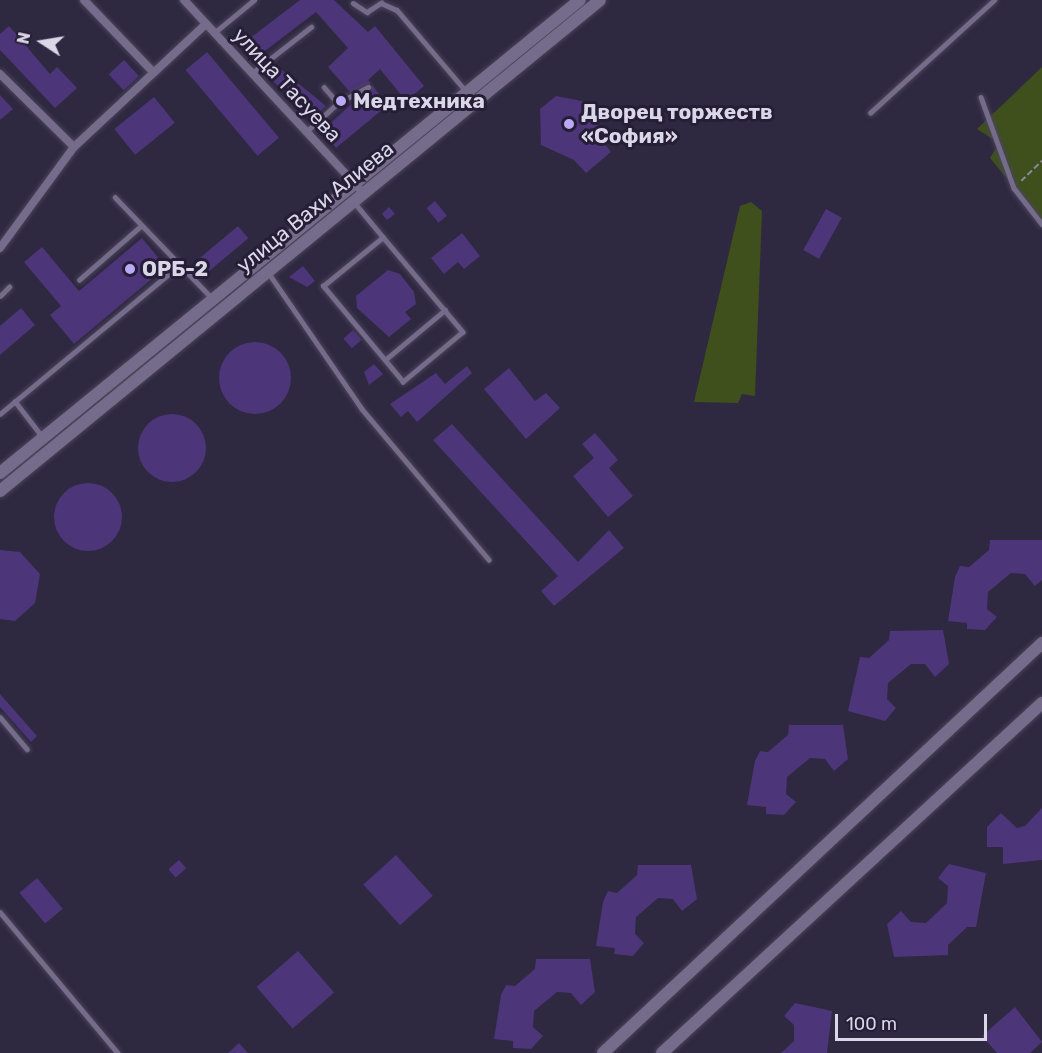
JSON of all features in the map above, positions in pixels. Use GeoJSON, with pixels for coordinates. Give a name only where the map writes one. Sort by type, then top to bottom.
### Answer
{"type":"FeatureCollection","features":[{"type":"Feature","properties":{"kind":"main road","name":"улица Вахи Алиева"},"geometry":{"type":"LineString","coordinates":[[0,491],[354,202],[360,189],[467,93],[580,0]]}},
{"type":"Feature","properties":{"kind":"main road","name":"улица Вахи Алиева"},"geometry":{"type":"LineString","coordinates":[[0,473],[214,300],[360,189],[600,0]]}},
{"type":"Feature","properties":{"kind":"main road"},"geometry":{"type":"LineString","coordinates":[[603,1053],[1042,643]]}},
{"type":"Feature","properties":{"kind":"main road"},"geometry":{"type":"LineString","coordinates":[[662,1053],[1042,703]]}},
{"type":"Feature","properties":{"kind":"street"},"geometry":{"type":"LineString","coordinates":[[84,0],[153,72]]}},
{"type":"Feature","properties":{"kind":"street","name":"улица Тасуева"},"geometry":{"type":"LineString","coordinates":[[183,0],[360,189]]}},
{"type":"Feature","properties":{"kind":"street"},"geometry":{"type":"LineString","coordinates":[[1,242],[74,147],[206,24]]}},
{"type":"Feature","properties":{"kind":"street"},"geometry":{"type":"LineString","coordinates":[[0,74],[74,147]]}},
{"type":"Feature","properties":{"kind":"lane"},"geometry":{"type":"LineString","coordinates":[[214,33],[254,0]]}},
{"type":"Feature","properties":{"kind":"lane"},"geometry":{"type":"LineString","coordinates":[[870,113],[994,0]]}},
{"type":"Feature","properties":{"kind":"lane"},"geometry":{"type":"LineString","coordinates":[[353,3],[367,12],[381,3],[397,10],[467,93]]}},
{"type":"Feature","properties":{"kind":"lane"},"geometry":{"type":"LineString","coordinates":[[252,73],[311,27]]}},
{"type":"Feature","properties":{"kind":"lane"},"geometry":{"type":"LineString","coordinates":[[324,87],[338,103]]}},
{"type":"Feature","properties":{"kind":"lane"},"geometry":{"type":"LineString","coordinates":[[306,132],[338,103],[368,87]]}},
{"type":"Feature","properties":{"kind":"lane"},"geometry":{"type":"LineString","coordinates":[[981,97],[1014,188],[1042,224]]}},
{"type":"Feature","properties":{"kind":"lane"},"geometry":{"type":"LineString","coordinates":[[115,197],[177,267],[214,300]]}},
{"type":"Feature","properties":{"kind":"lane"},"geometry":{"type":"LineString","coordinates":[[354,202],[463,332],[403,382],[323,286],[383,237]]}},
{"type":"Feature","properties":{"kind":"lane"},"geometry":{"type":"LineString","coordinates":[[79,280],[141,226]]}},
{"type":"Feature","properties":{"kind":"lane"},"geometry":{"type":"LineString","coordinates":[[0,414],[177,267]]}},
{"type":"Feature","properties":{"kind":"lane"},"geometry":{"type":"LineString","coordinates":[[268,271],[362,409],[489,560]]}},
{"type":"Feature","properties":{"kind":"lane"},"geometry":{"type":"LineString","coordinates":[[0,296],[9,287]]}},
{"type":"Feature","properties":{"kind":"lane"},"geometry":{"type":"LineString","coordinates":[[384,360],[445,310]]}},
{"type":"Feature","properties":{"kind":"lane"},"geometry":{"type":"LineString","coordinates":[[15,401],[44,438]]}},
{"type":"Feature","properties":{"kind":"lane"},"geometry":{"type":"LineString","coordinates":[[0,717],[27,749]]}},
{"type":"Feature","properties":{"kind":"lane"},"geometry":{"type":"LineString","coordinates":[[0,912],[118,1053]]}},
{"type":"Feature","properties":{"kind":"path"},"geometry":{"type":"LineString","coordinates":[[1014,188],[1042,161]]}},
{"type":"Feature","properties":{"kind":"green space"},"geometry":{"type":"Polygon","coordinates":[[[1042,67],[1042,221],[990,158],[999,143],[977,129],[1042,67]]]}},
{"type":"Feature","properties":{"kind":"green space"},"geometry":{"type":"Polygon","coordinates":[[[751,202],[762,211],[755,396],[742,394],[738,403],[694,402],[740,206],[751,202]]]}},
{"type":"Feature","properties":{"kind":"building"},"geometry":{"type":"Polygon","coordinates":[[[300,0],[334,0],[368,32],[375,26],[424,86],[406,101],[380,69],[368,80],[371,83],[350,92],[328,67],[348,48],[316,12],[257,57],[246,41],[300,0]]]}},
{"type":"Feature","properties":{"kind":"building"},"geometry":{"type":"Polygon","coordinates":[[[9,26],[50,74],[57,67],[77,88],[55,108],[0,50],[0,34],[9,26]]]}},
{"type":"Feature","properties":{"kind":"building"},"geometry":{"type":"Polygon","coordinates":[[[207,52],[279,138],[258,156],[186,70],[207,52]]]}},
{"type":"Feature","properties":{"kind":"building"},"geometry":{"type":"Polygon","coordinates":[[[124,60],[139,76],[124,90],[109,74],[124,60]]]}},
{"type":"Feature","properties":{"kind":"building"},"geometry":{"type":"Polygon","coordinates":[[[277,66],[326,106],[311,120],[267,75],[277,66]]]}},
{"type":"Feature","properties":{"kind":"building"},"geometry":{"type":"Polygon","coordinates":[[[372,85],[388,105],[336,148],[322,131],[372,85]]]}},
{"type":"Feature","properties":{"kind":"building"},"geometry":{"type":"Polygon","coordinates":[[[0,95],[13,109],[0,120],[0,95]]]}},
{"type":"Feature","properties":{"kind":"building","name":"Дворец торжеств «София»"},"geometry":{"type":"Polygon","coordinates":[[[556,96],[592,103],[601,139],[611,152],[586,173],[574,160],[541,145],[540,109],[556,96]]]}},
{"type":"Feature","properties":{"kind":"building"},"geometry":{"type":"Polygon","coordinates":[[[154,97],[175,123],[135,155],[114,129],[154,97]]]}},
{"type":"Feature","properties":{"kind":"building"},"geometry":{"type":"Polygon","coordinates":[[[435,201],[447,216],[438,223],[426,208],[435,201]]]}},
{"type":"Feature","properties":{"kind":"building"},"geometry":{"type":"Polygon","coordinates":[[[389,207],[395,214],[387,220],[382,214],[389,207]]]}},
{"type":"Feature","properties":{"kind":"building"},"geometry":{"type":"Polygon","coordinates":[[[826,209],[842,218],[819,259],[803,250],[826,209]]]}},
{"type":"Feature","properties":{"kind":"building"},"geometry":{"type":"Polygon","coordinates":[[[238,226],[248,238],[209,271],[199,259],[238,226]]]}},
{"type":"Feature","properties":{"kind":"building"},"geometry":{"type":"Polygon","coordinates":[[[462,233],[480,256],[464,269],[458,262],[444,274],[431,258],[462,233]]]}},
{"type":"Feature","properties":{"kind":"building"},"geometry":{"type":"Polygon","coordinates":[[[142,238],[166,267],[74,344],[50,315],[61,306],[24,262],[42,247],[79,291],[142,238]]]}},
{"type":"Feature","properties":{"kind":"building"},"geometry":{"type":"Polygon","coordinates":[[[303,266],[315,281],[307,287],[289,277],[303,266]]]}},
{"type":"Feature","properties":{"kind":"building"},"geometry":{"type":"Polygon","coordinates":[[[388,270],[400,274],[414,292],[416,304],[405,312],[411,319],[389,337],[357,308],[356,296],[388,270]]]}},
{"type":"Feature","properties":{"kind":"building"},"geometry":{"type":"Polygon","coordinates":[[[21,308],[35,325],[0,355],[0,326],[21,308]]]}},
{"type":"Feature","properties":{"kind":"building"},"geometry":{"type":"Polygon","coordinates":[[[353,330],[362,340],[352,348],[343,339],[353,330]]]}},
{"type":"Feature","properties":{"kind":"building"},"geometry":{"type":"Polygon","coordinates":[[[255,342],[275,348],[285,358],[291,378],[285,398],[275,408],[255,414],[235,408],[225,398],[219,378],[225,358],[235,348],[255,342]]]}},
{"type":"Feature","properties":{"kind":"building"},"geometry":{"type":"Polygon","coordinates":[[[374,364],[383,374],[369,385],[364,372],[374,364]]]}},
{"type":"Feature","properties":{"kind":"building"},"geometry":{"type":"Polygon","coordinates":[[[467,366],[472,373],[417,422],[408,411],[401,417],[390,404],[436,373],[445,384],[467,366]]]}},
{"type":"Feature","properties":{"kind":"building"},"geometry":{"type":"Polygon","coordinates":[[[509,368],[535,401],[546,393],[560,408],[526,439],[484,389],[509,368]]]}},
{"type":"Feature","properties":{"kind":"building"},"geometry":{"type":"Polygon","coordinates":[[[172,414],[185,416],[196,424],[204,435],[206,448],[204,461],[196,472],[185,480],[172,482],[159,480],[148,472],[140,461],[138,448],[140,435],[148,424],[159,416],[172,414]]]}},
{"type":"Feature","properties":{"kind":"building"},"geometry":{"type":"Polygon","coordinates":[[[452,424],[578,562],[609,530],[624,548],[554,606],[541,591],[558,576],[433,440],[452,424]]]}},
{"type":"Feature","properties":{"kind":"building"},"geometry":{"type":"Polygon","coordinates":[[[595,433],[618,460],[609,468],[633,496],[608,517],[573,476],[594,458],[582,444],[595,433]]]}},
{"type":"Feature","properties":{"kind":"building"},"geometry":{"type":"Polygon","coordinates":[[[88,483],[101,486],[112,493],[119,504],[122,517],[119,530],[112,541],[101,548],[88,551],[75,548],[64,541],[57,530],[54,517],[57,504],[64,493],[75,486],[88,483]]]}},
{"type":"Feature","properties":{"kind":"building"},"geometry":{"type":"Polygon","coordinates":[[[990,540],[1042,540],[1042,580],[1035,586],[1025,574],[1011,573],[988,592],[987,609],[997,617],[985,630],[967,629],[967,623],[948,621],[955,577],[960,566],[969,567],[989,550],[990,540]]]}},
{"type":"Feature","properties":{"kind":"building"},"geometry":{"type":"Polygon","coordinates":[[[0,550],[20,552],[40,574],[35,603],[15,621],[0,619],[0,550]]]}},
{"type":"Feature","properties":{"kind":"building"},"geometry":{"type":"Polygon","coordinates":[[[943,630],[949,664],[935,677],[925,664],[911,664],[888,683],[887,699],[896,708],[885,721],[848,711],[860,657],[869,658],[889,640],[890,631],[943,630]]]}},
{"type":"Feature","properties":{"kind":"building"},"geometry":{"type":"Polygon","coordinates":[[[0,694],[37,736],[31,742],[0,707],[0,694]]]}},
{"type":"Feature","properties":{"kind":"building"},"geometry":{"type":"Polygon","coordinates":[[[789,725],[843,725],[848,759],[834,771],[825,759],[810,758],[787,777],[786,794],[796,802],[784,815],[766,814],[766,807],[747,805],[755,761],[760,751],[768,752],[788,735],[789,725]]]}},
{"type":"Feature","properties":{"kind":"building"},"geometry":{"type":"Polygon","coordinates":[[[1042,808],[1042,860],[1003,864],[1003,847],[987,847],[987,827],[1001,813],[1017,828],[1025,826],[1042,808]]]}},
{"type":"Feature","properties":{"kind":"building"},"geometry":{"type":"Polygon","coordinates":[[[396,855],[433,896],[400,925],[363,884],[396,855]]]}},
{"type":"Feature","properties":{"kind":"building"},"geometry":{"type":"Polygon","coordinates":[[[179,860],[186,868],[176,877],[168,869],[179,860]]]}},
{"type":"Feature","properties":{"kind":"building"},"geometry":{"type":"Polygon","coordinates":[[[949,864],[986,873],[976,927],[967,927],[948,945],[948,955],[894,957],[887,924],[901,911],[911,922],[926,923],[947,903],[948,886],[938,878],[949,864]]]}},
{"type":"Feature","properties":{"kind":"building"},"geometry":{"type":"Polygon","coordinates":[[[638,865],[691,865],[697,899],[682,911],[673,899],[658,898],[636,917],[635,934],[644,943],[633,956],[614,954],[615,948],[596,946],[603,902],[608,891],[617,893],[637,875],[638,865]]]}},
{"type":"Feature","properties":{"kind":"building"},"geometry":{"type":"Polygon","coordinates":[[[37,878],[63,909],[45,923],[19,893],[37,878]]]}},
{"type":"Feature","properties":{"kind":"building"},"geometry":{"type":"Polygon","coordinates":[[[298,951],[334,993],[293,1029],[256,987],[298,951]]]}},
{"type":"Feature","properties":{"kind":"building"},"geometry":{"type":"Polygon","coordinates":[[[536,959],[590,959],[595,992],[581,1005],[571,993],[557,992],[534,1011],[533,1027],[543,1036],[531,1049],[513,1048],[513,1041],[494,1039],[501,995],[506,985],[515,986],[535,969],[536,959]]]}},
{"type":"Feature","properties":{"kind":"building"},"geometry":{"type":"Polygon","coordinates":[[[795,1003],[832,1011],[827,1053],[781,1053],[794,1041],[794,1025],[784,1016],[795,1003]]]}},
{"type":"Feature","properties":{"kind":"building"},"geometry":{"type":"Polygon","coordinates":[[[1015,1007],[1042,1042],[1030,1053],[997,1053],[982,1036],[1015,1007]]]}},
{"type":"Feature","properties":{"kind":"building"},"geometry":{"type":"Polygon","coordinates":[[[239,1043],[248,1053],[228,1053],[239,1043]]]}},
{"type":"Feature","properties":{"kind":"place","name":"Медтехника"},"geometry":{"type":"Point","coordinates":[341,101]}},
{"type":"Feature","properties":{"kind":"place","name":"Дворец торжеств «София»"},"geometry":{"type":"Point","coordinates":[569,124]}},
{"type":"Feature","properties":{"kind":"place","name":"ОРБ-2"},"geometry":{"type":"Point","coordinates":[130,269]}}]}
